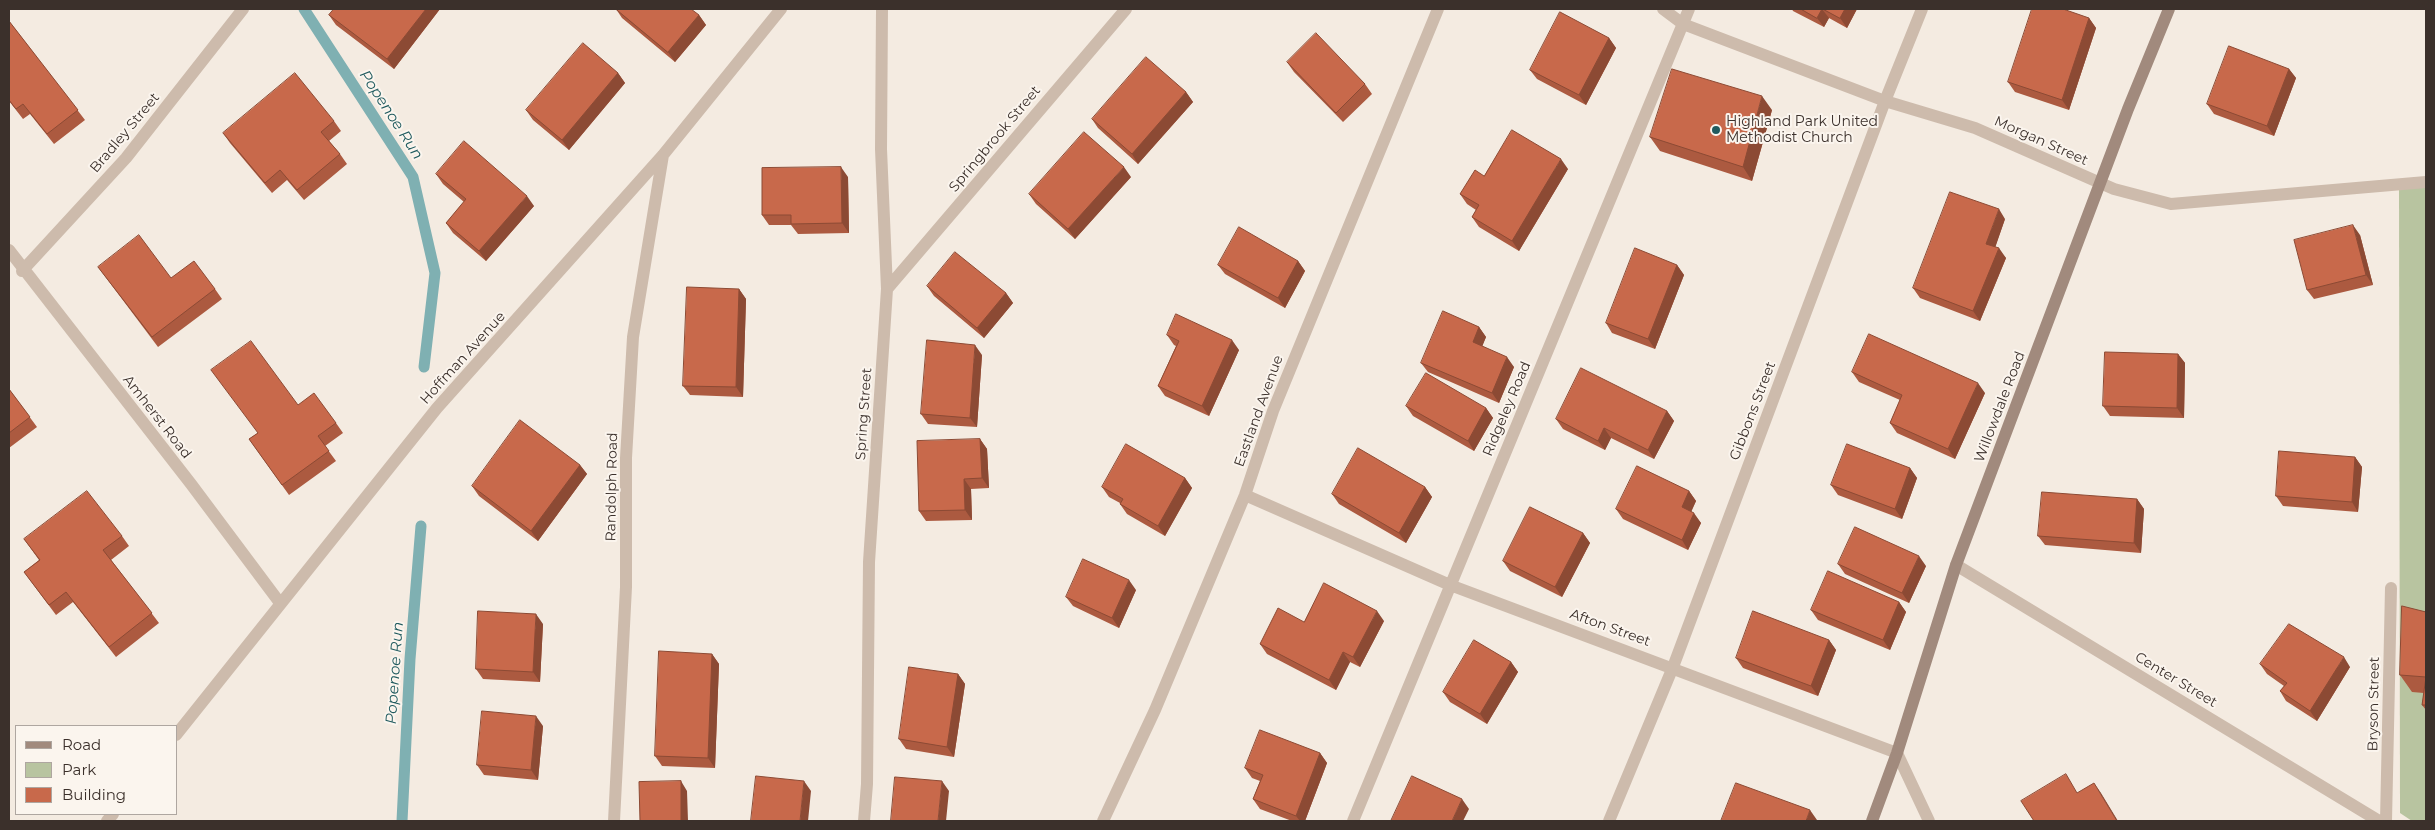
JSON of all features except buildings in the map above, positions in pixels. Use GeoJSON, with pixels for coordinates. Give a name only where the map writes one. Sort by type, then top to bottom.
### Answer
{"type":"FeatureCollection","features":[{"type":"Feature","properties":{"kind":"street","name":"Bradley Street"},"geometry":{"type":"LineString","coordinates":[[22,271],[126,158],[243,9]]}},
{"type":"Feature","properties":{"kind":"street","name":"Hoffman Avenue"},"geometry":{"type":"LineString","coordinates":[[178,732],[437,408],[663,155],[781,9]]}},
{"type":"Feature","properties":{"kind":"street","name":"Spring Street"},"geometry":{"type":"LineString","coordinates":[[864,821],[867,784],[869,562],[887,289],[881,149],[882,9]]}},
{"type":"Feature","properties":{"kind":"street","name":"Springbrook Street"},"geometry":{"type":"LineString","coordinates":[[887,289],[1126,9]]}},
{"type":"Feature","properties":{"kind":"street","name":"Eastland Avenue"},"geometry":{"type":"LineString","coordinates":[[1102,821],[1155,710],[1245,495],[1273,410],[1438,9]]}},
{"type":"Feature","properties":{"kind":"street","name":"Morgan Street"},"geometry":{"type":"LineString","coordinates":[[1663,9],[1683,24],[1885,101],[1975,128],[2114,189],[2171,204],[2426,182]]}},
{"type":"Feature","properties":{"kind":"street","name":"Ridgeley Road"},"geometry":{"type":"LineString","coordinates":[[1353,821],[1689,9]]}},
{"type":"Feature","properties":{"kind":"street","name":"Gibbons Street"},"geometry":{"type":"LineString","coordinates":[[1608,821],[1673,667],[1885,101],[1922,9]]}},
{"type":"Feature","properties":{"kind":"street","name":"Willowdale Road"},"geometry":{"type":"LineString","coordinates":[[1872,821],[1897,753],[1956,565],[2158,31],[2169,9]]}},
{"type":"Feature","properties":{"kind":"street","name":"Randolph Road"},"geometry":{"type":"LineString","coordinates":[[614,821],[626,587],[626,458],[633,337],[663,155]]}},
{"type":"Feature","properties":{"kind":"street","name":"Amherst Road"},"geometry":{"type":"LineString","coordinates":[[9,250],[22,271],[191,484],[280,604]]}},
{"type":"Feature","properties":{"kind":"street","name":"Afton Street"},"geometry":{"type":"LineString","coordinates":[[1245,495],[1450,585],[1673,667],[1897,753]]}},
{"type":"Feature","properties":{"kind":"street","name":"Center Street"},"geometry":{"type":"LineString","coordinates":[[1956,565],[2379,821]]}},
{"type":"Feature","properties":{"kind":"street","name":"Bryson Street"},"geometry":{"type":"LineString","coordinates":[[2386,821],[2391,588]]}},
{"type":"Feature","properties":{"kind":"street"},"geometry":{"type":"LineString","coordinates":[[1897,753],[1929,821]]}},
{"type":"Feature","properties":{"kind":"green space"},"geometry":{"type":"Polygon","coordinates":[[[2426,187],[2426,821],[2412,821],[2400,813],[2399,189],[2426,187]]]}},
{"type":"Feature","properties":{"kind":"waterway","name":"Popenoe Run"},"geometry":{"type":"LineString","coordinates":[[304,9],[413,177],[435,273],[424,367]]}},
{"type":"Feature","properties":{"kind":"waterway","name":"Popenoe Run"},"geometry":{"type":"LineString","coordinates":[[402,821],[410,659],[421,526]]}},
{"type":"Feature","properties":{"kind":"place","name":"Highland Park United Methodist Church"},"geometry":{"type":"Point","coordinates":[1716,130]}}]}
